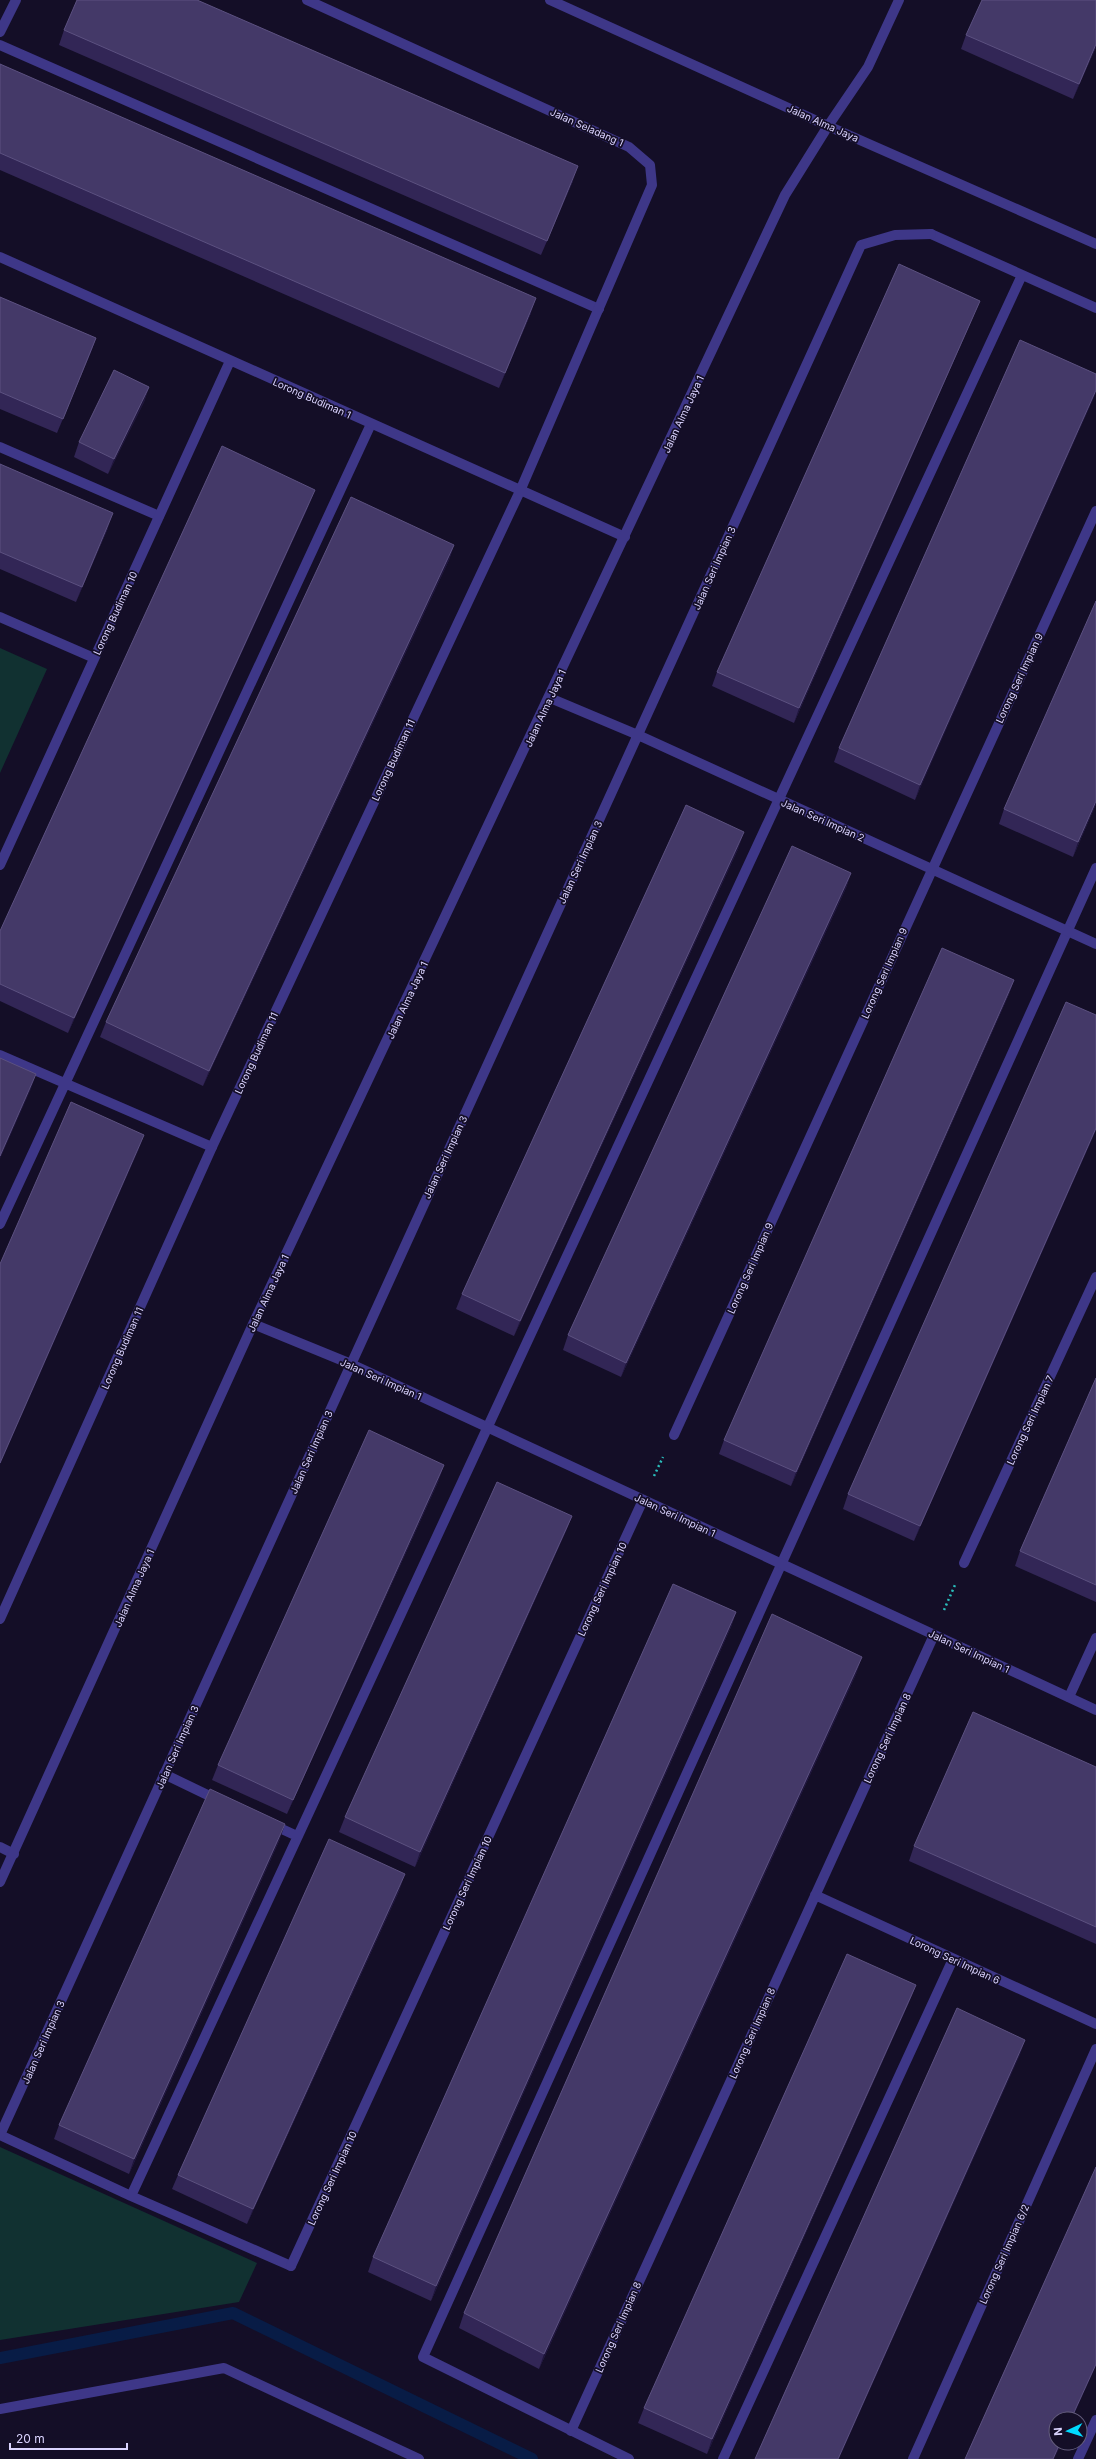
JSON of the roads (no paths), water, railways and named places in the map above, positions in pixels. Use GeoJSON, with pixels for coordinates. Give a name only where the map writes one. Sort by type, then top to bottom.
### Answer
{"type":"FeatureCollection","features":[{"type":"Feature","properties":{"kind":"street"},"geometry":{"type":"LineString","coordinates":[[0,32],[16,0]]}},
{"type":"Feature","properties":{"kind":"street","name":"Jalan Seladang 1"},"geometry":{"type":"LineString","coordinates":[[307,0],[629,147],[650,165],[652,185],[520,491]]}},
{"type":"Feature","properties":{"kind":"street","name":"Jalan Alma Jaya"},"geometry":{"type":"LineString","coordinates":[[550,0],[828,126],[1096,244]]}},
{"type":"Feature","properties":{"kind":"street","name":"Jalan Alma Jaya 1"},"geometry":{"type":"LineString","coordinates":[[0,1882],[253,1324],[550,698],[785,195],[828,126],[868,67],[899,0]]}},
{"type":"Feature","properties":{"kind":"street"},"geometry":{"type":"LineString","coordinates":[[0,45],[599,308]]}},
{"type":"Feature","properties":{"kind":"street","name":"Jalan Seri Impian 3"},"geometry":{"type":"LineString","coordinates":[[0,2135],[861,245],[895,235],[931,234],[1022,275]]}},
{"type":"Feature","properties":{"kind":"street","name":"Lorong Budiman 1"},"geometry":{"type":"LineString","coordinates":[[0,257],[625,537]]}},
{"type":"Feature","properties":{"kind":"street"},"geometry":{"type":"LineString","coordinates":[[0,2135],[131,2196],[486,1427],[1022,275],[1096,308]]}},
{"type":"Feature","properties":{"kind":"street","name":"Lorong Budiman 10"},"geometry":{"type":"LineString","coordinates":[[0,865],[230,361]]}},
{"type":"Feature","properties":{"kind":"street"},"geometry":{"type":"LineString","coordinates":[[0,1224],[371,424]]}},
{"type":"Feature","properties":{"kind":"street"},"geometry":{"type":"LineString","coordinates":[[0,447],[159,516]]}},
{"type":"Feature","properties":{"kind":"street","name":"Lorong Budiman 11"},"geometry":{"type":"LineString","coordinates":[[0,1619],[212,1148],[520,491]]}},
{"type":"Feature","properties":{"kind":"street","name":"Lorong Seri Impian 9"},"geometry":{"type":"LineString","coordinates":[[674,1435],[1096,510]]}},
{"type":"Feature","properties":{"kind":"street"},"geometry":{"type":"LineString","coordinates":[[0,617],[94,658]]}},
{"type":"Feature","properties":{"kind":"street","name":"Jalan Seri Impian 2"},"geometry":{"type":"LineString","coordinates":[[550,698],[638,735],[1096,944]]}},
{"type":"Feature","properties":{"kind":"street"},"geometry":{"type":"LineString","coordinates":[[629,2459],[423,2357],[1096,868]]}},
{"type":"Feature","properties":{"kind":"street"},"geometry":{"type":"LineString","coordinates":[[0,1055],[212,1148]]}},
{"type":"Feature","properties":{"kind":"street","name":"Lorong Seri Impian 7"},"geometry":{"type":"LineString","coordinates":[[964,1563],[1096,1277]]}},
{"type":"Feature","properties":{"kind":"street","name":"Jalan Seri Impian 1"},"geometry":{"type":"LineString","coordinates":[[253,1324],[351,1364],[1096,1710]]}},
{"type":"Feature","properties":{"kind":"street","name":"Lorong Seri Impian 10"},"geometry":{"type":"LineString","coordinates":[[131,2196],[291,2266],[643,1500]]}},
{"type":"Feature","properties":{"kind":"street","name":"Lorong Seri Impian 8"},"geometry":{"type":"LineString","coordinates":[[571,2430],[934,1635]]}},
{"type":"Feature","properties":{"kind":"street"},"geometry":{"type":"LineString","coordinates":[[1069,1698],[1096,1638]]}},
{"type":"Feature","properties":{"kind":"street"},"geometry":{"type":"LineString","coordinates":[[164,1774],[227,1804]]}},
{"type":"Feature","properties":{"kind":"street"},"geometry":{"type":"LineString","coordinates":[[262,1820],[297,1836]]}},
{"type":"Feature","properties":{"kind":"street"},"geometry":{"type":"LineString","coordinates":[[0,1848],[14,1854]]}},
{"type":"Feature","properties":{"kind":"street","name":"Lorong Seri Impian 6"},"geometry":{"type":"LineString","coordinates":[[815,1895],[1096,2024]]}},
{"type":"Feature","properties":{"kind":"street"},"geometry":{"type":"LineString","coordinates":[[723,2459],[953,1959]]}},
{"type":"Feature","properties":{"kind":"street","name":"Lorong Seri Impian 6/2"},"geometry":{"type":"LineString","coordinates":[[913,2459],[1096,2049]]}},
{"type":"Feature","properties":{"kind":"street"},"geometry":{"type":"LineString","coordinates":[[0,2409],[224,2368],[419,2459]]}},
{"type":"Feature","properties":{"kind":"street"},"geometry":{"type":"LineString","coordinates":[[1078,2459],[1096,2420]]}},
{"type":"Feature","properties":{"kind":"waterway"},"geometry":{"type":"LineString","coordinates":[[0,2358],[233,2313],[532,2459]]}}]}
